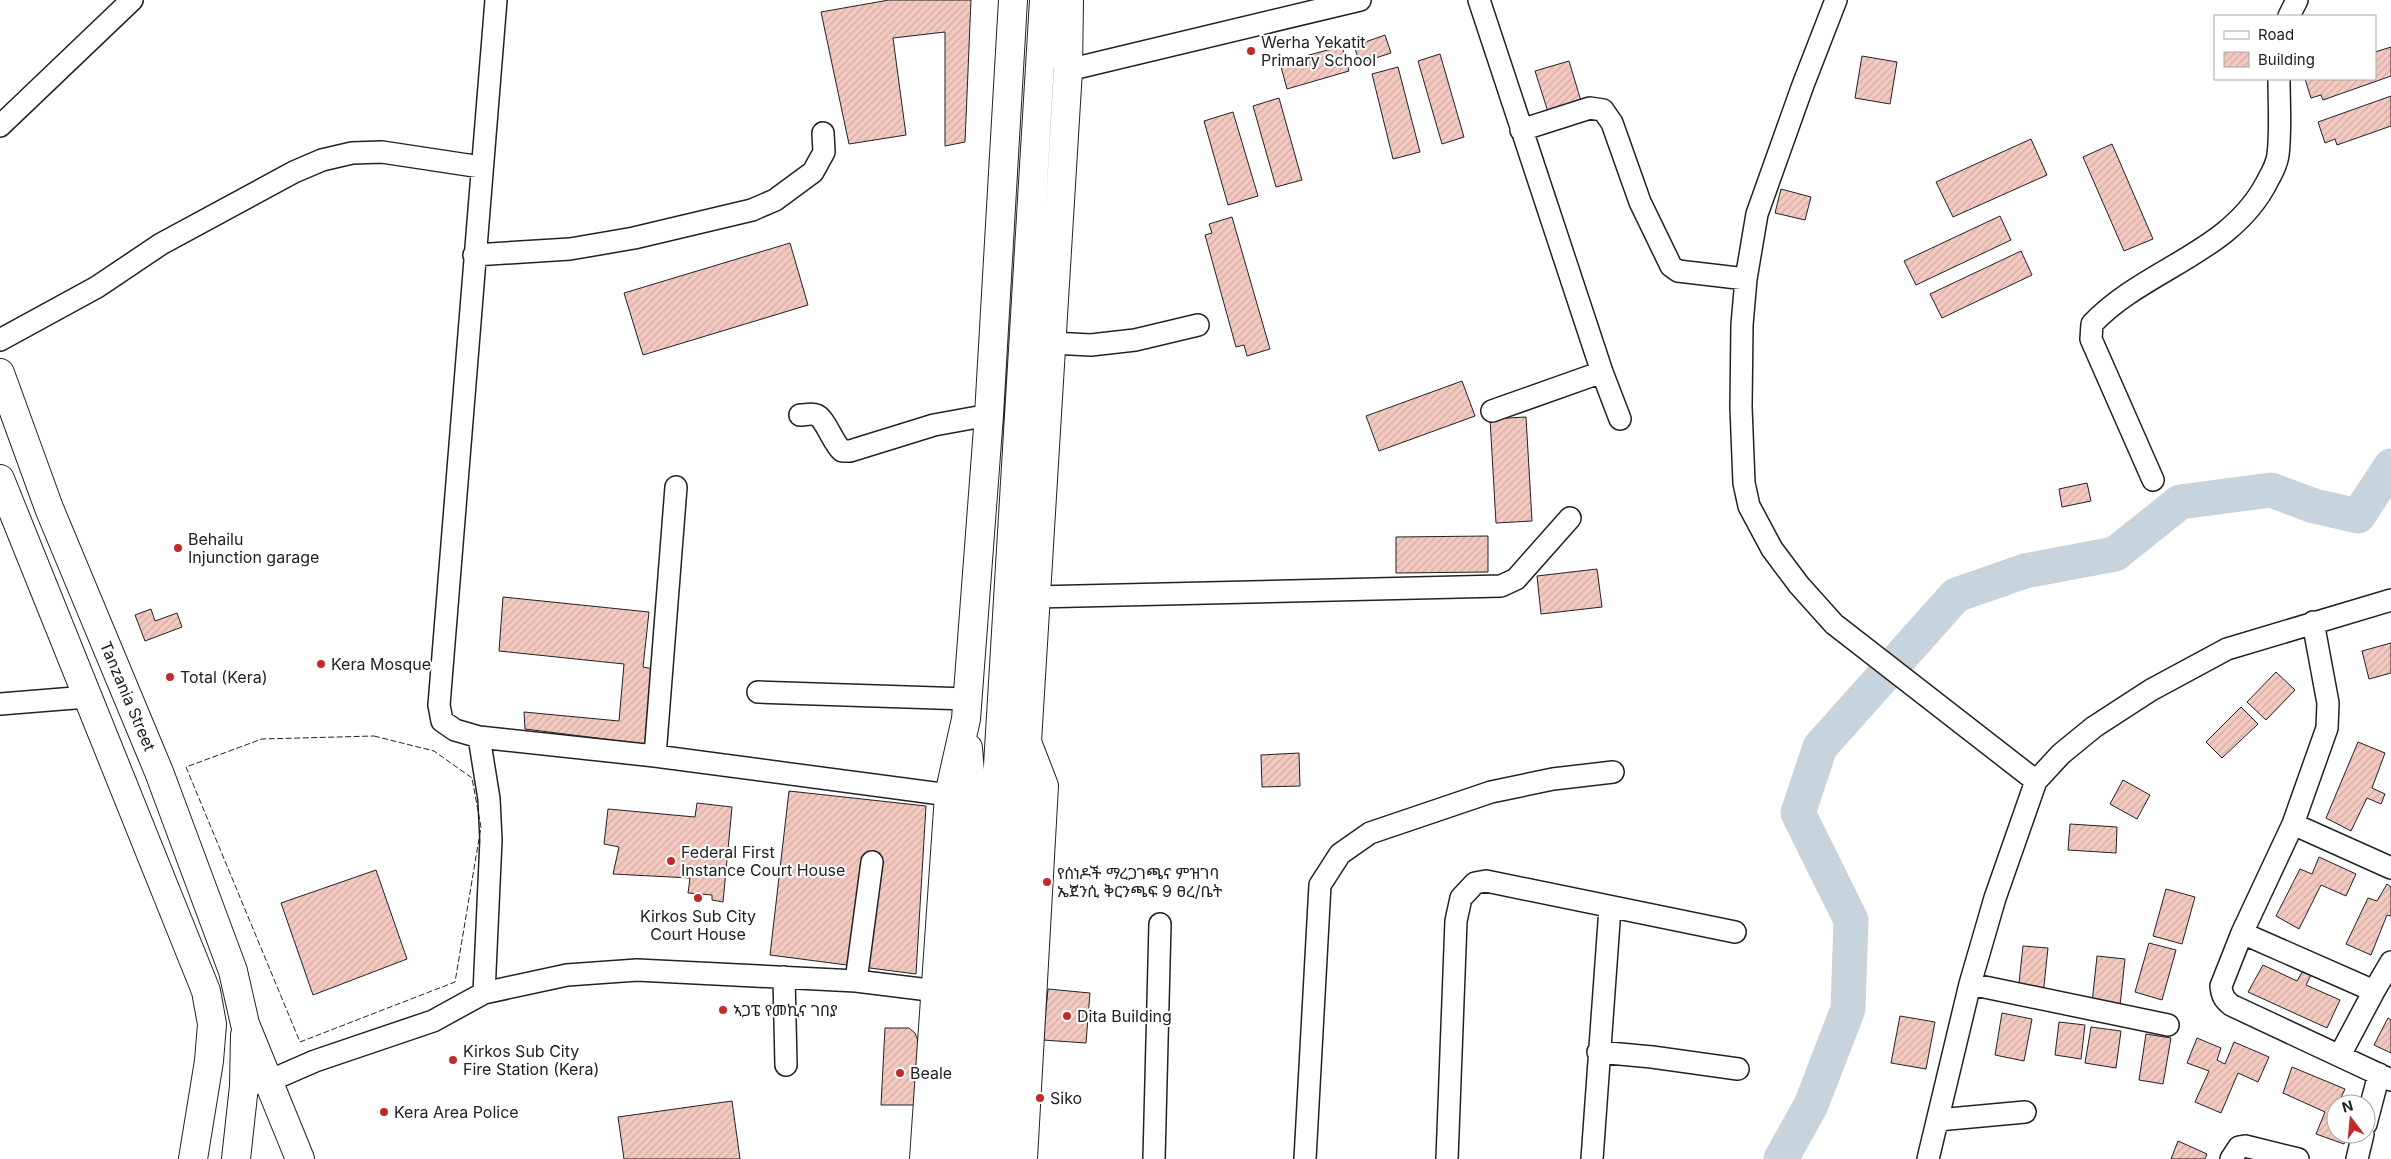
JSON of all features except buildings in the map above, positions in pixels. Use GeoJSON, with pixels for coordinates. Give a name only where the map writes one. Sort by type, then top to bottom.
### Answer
{"type":"FeatureCollection","features":[{"type":"Feature","properties":{"kind":"main road"},"geometry":{"type":"LineString","coordinates":[[948,1159],[972,798],[967,709],[989,415],[1013,0]]}},
{"type":"Feature","properties":{"kind":"main road"},"geometry":{"type":"LineString","coordinates":[[971,1159],[996,799],[1044,0]]}},
{"type":"Feature","properties":{"kind":"main road"},"geometry":{"type":"LineString","coordinates":[[995,1159],[1036,597],[1068,70],[1069,0]]}},
{"type":"Feature","properties":{"kind":"main road","name":"Tanzania Street"},"geometry":{"type":"LineString","coordinates":[[0,373],[49,508],[135,713],[233,970],[257,1083],[236,1159]]}},
{"type":"Feature","properties":{"kind":"main road"},"geometry":{"type":"LineString","coordinates":[[0,479],[206,991],[212,1024],[208,1072],[194,1159]]}},
{"type":"Feature","properties":{"kind":"main road"},"geometry":{"type":"LineString","coordinates":[[924,1159],[949,795],[967,709]]}},
{"type":"Feature","properties":{"kind":"main road"},"geometry":{"type":"LineString","coordinates":[[101,732],[135,713]]}},
{"type":"Feature","properties":{"kind":"main road"},"geometry":{"type":"LineString","coordinates":[[1023,1159],[1044,786],[1026,742]]}},
{"type":"Feature","properties":{"kind":"main road"},"geometry":{"type":"LineString","coordinates":[[208,1072],[257,1083],[300,1159]]}},
{"type":"Feature","properties":{"kind":"street"},"geometry":{"type":"LineString","coordinates":[[0,126],[132,0]]}},
{"type":"Feature","properties":{"kind":"street"},"geometry":{"type":"LineString","coordinates":[[496,0],[439,705],[442,720],[455,730],[479,737],[655,756],[949,795]]}},
{"type":"Feature","properties":{"kind":"street"},"geometry":{"type":"LineString","coordinates":[[1068,70],[1360,0]]}},
{"type":"Feature","properties":{"kind":"street"},"geometry":{"type":"LineString","coordinates":[[1478,0],[1602,372],[1620,419]]}},
{"type":"Feature","properties":{"kind":"street"},"geometry":{"type":"LineString","coordinates":[[1836,0],[1802,85],[1757,214],[1746,279],[1742,325],[1741,406],[1744,483],[1748,506],[1772,549],[1799,585],[1834,624],[2036,781]]}},
{"type":"Feature","properties":{"kind":"street"},"geometry":{"type":"LineString","coordinates":[[2290,15],[2297,0]]}},
{"type":"Feature","properties":{"kind":"street"},"geometry":{"type":"LineString","coordinates":[[2153,480],[2092,339],[2092,324],[2105,310],[2122,298],[2203,249],[2244,216],[2259,198],[2278,156],[2279,80]]}},
{"type":"Feature","properties":{"kind":"street"},"geometry":{"type":"LineString","coordinates":[[1522,130],[1590,108],[1603,110],[1612,123],[1640,202],[1671,266],[1678,271],[1746,279]]}},
{"type":"Feature","properties":{"kind":"street"},"geometry":{"type":"LineString","coordinates":[[474,255],[570,249],[634,238],[752,210],[775,200],[813,172],[824,152],[823,133]]}},
{"type":"Feature","properties":{"kind":"street"},"geometry":{"type":"LineString","coordinates":[[0,340],[97,287],[161,244],[294,172],[322,160],[352,152],[382,152],[481,167]]}},
{"type":"Feature","properties":{"kind":"street"},"geometry":{"type":"LineString","coordinates":[[1051,343],[1091,346],[1135,340],[1198,325]]}},
{"type":"Feature","properties":{"kind":"street"},"geometry":{"type":"LineString","coordinates":[[1492,411],[1602,372]]}},
{"type":"Feature","properties":{"kind":"street"},"geometry":{"type":"LineString","coordinates":[[800,415],[815,414],[820,418],[835,445],[842,451],[850,451],[934,425],[989,415]]}},
{"type":"Feature","properties":{"kind":"street"},"geometry":{"type":"LineString","coordinates":[[655,756],[676,487]]}},
{"type":"Feature","properties":{"kind":"street"},"geometry":{"type":"LineString","coordinates":[[1036,597],[1501,586],[1516,579],[1570,518]]}},
{"type":"Feature","properties":{"kind":"street"},"geometry":{"type":"LineString","coordinates":[[1928,1159],[1970,984],[1994,898],[2036,781],[2061,754],[2094,727],[2150,690],[2227,649],[2391,600]]}},
{"type":"Feature","properties":{"kind":"street"},"geometry":{"type":"LineString","coordinates":[[2313,622],[2329,717],[2327,728],[2293,824],[2242,933],[2221,986],[2223,999],[2232,1005],[2385,1077],[2376,1099]]}},
{"type":"Feature","properties":{"kind":"street"},"geometry":{"type":"LineString","coordinates":[[758,692],[967,709]]}},
{"type":"Feature","properties":{"kind":"street"},"geometry":{"type":"LineString","coordinates":[[0,704],[87,697]]}},
{"type":"Feature","properties":{"kind":"street"},"geometry":{"type":"LineString","coordinates":[[479,737],[489,799],[491,840],[484,993]]}},
{"type":"Feature","properties":{"kind":"street"},"geometry":{"type":"LineString","coordinates":[[1305,1159],[1320,885],[1340,854],[1370,833],[1491,792],[1553,779],[1613,772]]}},
{"type":"Feature","properties":{"kind":"street"},"geometry":{"type":"LineString","coordinates":[[2293,824],[2391,868]]}},
{"type":"Feature","properties":{"kind":"street"},"geometry":{"type":"LineString","coordinates":[[856,981],[872,862]]}},
{"type":"Feature","properties":{"kind":"street"},"geometry":{"type":"LineString","coordinates":[[1446,1159],[1456,922],[1461,898],[1475,883],[1486,882],[1735,932]]}},
{"type":"Feature","properties":{"kind":"street"},"geometry":{"type":"LineString","coordinates":[[1592,1159],[1598,1052],[1610,908]]}},
{"type":"Feature","properties":{"kind":"street"},"geometry":{"type":"LineString","coordinates":[[1154,1159],[1160,924]]}},
{"type":"Feature","properties":{"kind":"street"},"geometry":{"type":"LineString","coordinates":[[2242,933],[2374,991]]}},
{"type":"Feature","properties":{"kind":"street"},"geometry":{"type":"LineString","coordinates":[[2340,1055],[2391,962]]}},
{"type":"Feature","properties":{"kind":"street"},"geometry":{"type":"LineString","coordinates":[[257,1083],[433,1021],[484,993],[567,975],[637,970],[856,981],[937,991]]}},
{"type":"Feature","properties":{"kind":"street"},"geometry":{"type":"LineString","coordinates":[[784,977],[786,1065]]}},
{"type":"Feature","properties":{"kind":"street"},"geometry":{"type":"LineString","coordinates":[[1970,984],[2168,1025]]}},
{"type":"Feature","properties":{"kind":"street"},"geometry":{"type":"LineString","coordinates":[[1598,1052],[1652,1057],[1738,1070]]}},
{"type":"Feature","properties":{"kind":"street"},"geometry":{"type":"LineString","coordinates":[[1938,1120],[2025,1112]]}},
{"type":"Feature","properties":{"kind":"street"},"geometry":{"type":"LineString","coordinates":[[2357,1159],[2361,1144]]}},
{"type":"Feature","properties":{"kind":"street"},"geometry":{"type":"LineString","coordinates":[[2231,1159],[2239,1147],[2245,1146],[2298,1159]]}},
{"type":"Feature","properties":{"kind":"waterway"},"geometry":{"type":"LineString","coordinates":[[1781,1159],[1811,1105],[1848,1009],[1851,920],[1798,813],[1820,747],[1956,595],[2025,571],[2115,554],[2180,502],[2271,490],[2314,506],[2358,516],[2391,466]]}},
{"type":"Feature","properties":{"kind":"fence"},"geometry":{"type":"LineString","coordinates":[[374,736],[434,751],[472,778],[481,827],[455,982],[300,1042],[186,767],[262,739],[374,736]]}},
{"type":"Feature","properties":{"kind":"place","name":"Werha Yekatit Primary School"},"geometry":{"type":"Point","coordinates":[1251,51]}},
{"type":"Feature","properties":{"kind":"place","name":"Behailu Injunction garage"},"geometry":{"type":"Point","coordinates":[178,548]}},
{"type":"Feature","properties":{"kind":"place","name":"Kera Mosque"},"geometry":{"type":"Point","coordinates":[321,664]}},
{"type":"Feature","properties":{"kind":"place","name":"Total (Kera)"},"geometry":{"type":"Point","coordinates":[170,677]}},
{"type":"Feature","properties":{"kind":"place","name":"Federal First Instance Court House"},"geometry":{"type":"Point","coordinates":[671,861]}},
{"type":"Feature","properties":{"kind":"place","name":"የሰነዶች ማረጋገጫና ምዝገባ ኤጀንሲ ቅርንጫፍ 9 ፀረ/ቤት"},"geometry":{"type":"Point","coordinates":[1047,882]}},
{"type":"Feature","properties":{"kind":"place","name":"Kirkos Sub City Court House"},"geometry":{"type":"Point","coordinates":[698,898]}},
{"type":"Feature","properties":{"kind":"place","name":"ኣጋፔ የመኪና ገበያ"},"geometry":{"type":"Point","coordinates":[723,1010]}},
{"type":"Feature","properties":{"kind":"place","name":"Dita Building"},"geometry":{"type":"Point","coordinates":[1067,1016]}},
{"type":"Feature","properties":{"kind":"place","name":"Kirkos Sub City Fire Station (Kera)"},"geometry":{"type":"Point","coordinates":[453,1060]}},
{"type":"Feature","properties":{"kind":"place","name":"Beale"},"geometry":{"type":"Point","coordinates":[900,1073]}},
{"type":"Feature","properties":{"kind":"place","name":"Siko"},"geometry":{"type":"Point","coordinates":[1040,1098]}},
{"type":"Feature","properties":{"kind":"place","name":"Kera Area Police"},"geometry":{"type":"Point","coordinates":[384,1112]}}]}
